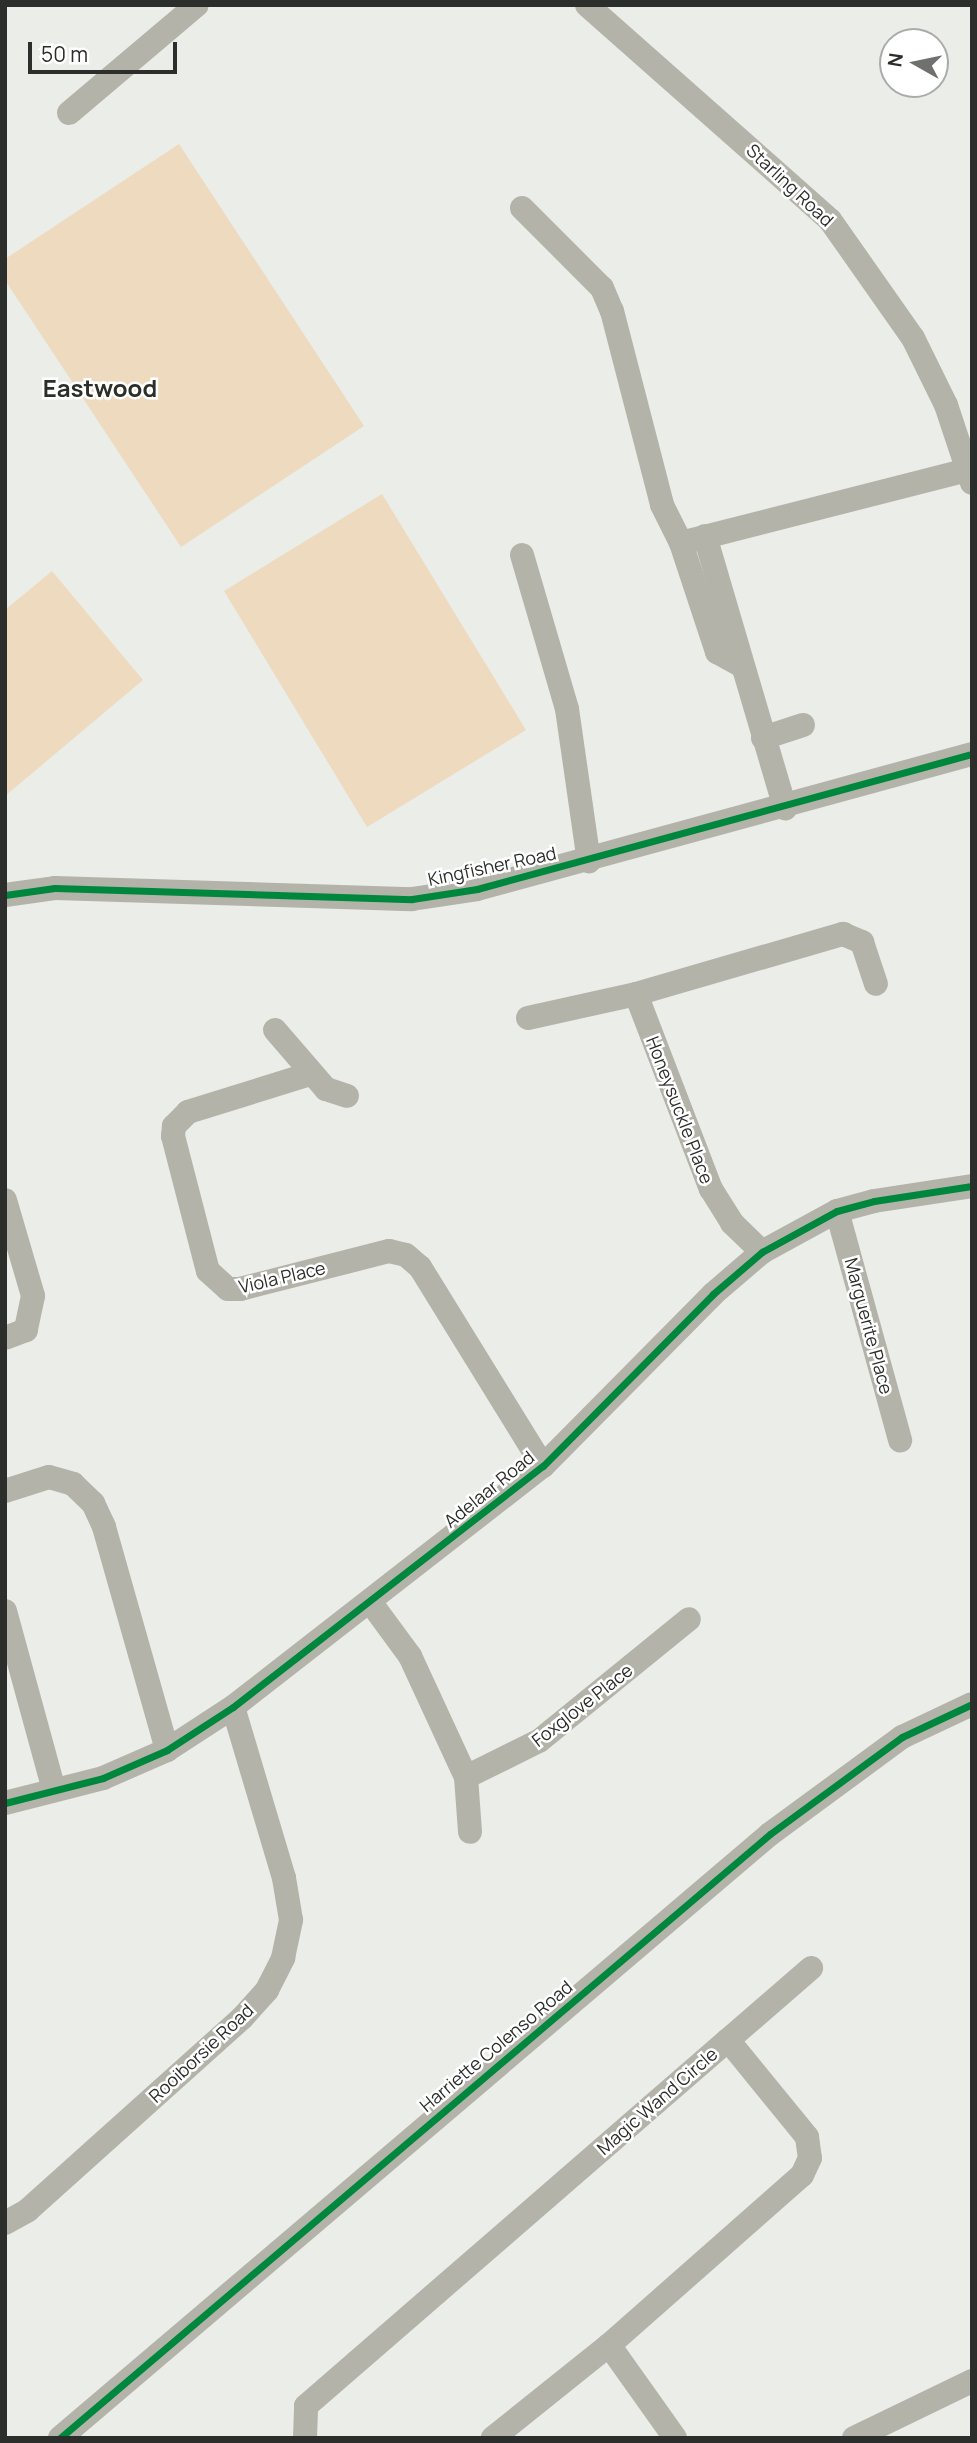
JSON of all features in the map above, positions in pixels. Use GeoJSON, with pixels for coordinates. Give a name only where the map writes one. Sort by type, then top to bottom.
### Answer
{"type":"FeatureCollection","features":[{"type":"Feature","properties":{"kind":"street"},"geometry":{"type":"LineString","coordinates":[[69,113],[197,5]]}},
{"type":"Feature","properties":{"kind":"street","name":"Starling Road"},"geometry":{"type":"LineString","coordinates":[[587,5],[830,220],[913,338],[946,405],[970,476]]}},
{"type":"Feature","properties":{"kind":"street"},"geometry":{"type":"LineString","coordinates":[[522,208],[602,288],[612,311],[662,505],[681,543],[717,652],[742,666]]}},
{"type":"Feature","properties":{"kind":"street"},"geometry":{"type":"LineString","coordinates":[[681,543],[970,476]]}},
{"type":"Feature","properties":{"kind":"street"},"geometry":{"type":"LineString","coordinates":[[705,536],[785,808]]}},
{"type":"Feature","properties":{"kind":"street"},"geometry":{"type":"LineString","coordinates":[[522,555],[567,709],[589,861]]}},
{"type":"Feature","properties":{"kind":"street"},"geometry":{"type":"LineString","coordinates":[[763,738],[803,725]]}},
{"type":"Feature","properties":{"kind":"street","name":"Kingfisher Road"},"geometry":{"type":"LineString","coordinates":[[5,895],[55,888],[412,899],[477,889],[589,861],[972,754]]}},
{"type":"Feature","properties":{"kind":"street"},"geometry":{"type":"LineString","coordinates":[[528,1018],[636,994],[843,934],[862,942],[876,984]]}},
{"type":"Feature","properties":{"kind":"street","name":"Honeysuckle Place"},"geometry":{"type":"LineString","coordinates":[[636,994],[710,1189],[732,1223],[762,1252]]}},
{"type":"Feature","properties":{"kind":"street"},"geometry":{"type":"LineString","coordinates":[[275,1030],[310,1074],[330,1092],[347,1096]]}},
{"type":"Feature","properties":{"kind":"street","name":"Viola Place"},"geometry":{"type":"LineString","coordinates":[[310,1074],[188,1112],[174,1126],[173,1136],[208,1271],[228,1289],[240,1289],[388,1251],[406,1255],[420,1267],[543,1466]]}},
{"type":"Feature","properties":{"kind":"street","name":"Adelaar Road"},"geometry":{"type":"LineString","coordinates":[[5,1803],[103,1778],[167,1750],[233,1707],[371,1603],[543,1466],[713,1294],[762,1252],[837,1211],[874,1201],[972,1186]]}},
{"type":"Feature","properties":{"kind":"street"},"geometry":{"type":"LineString","coordinates":[[5,1200],[33,1296],[26,1330],[5,1338]]}},
{"type":"Feature","properties":{"kind":"street","name":"Marguerite Place"},"geometry":{"type":"LineString","coordinates":[[837,1211],[901,1440]]}},
{"type":"Feature","properties":{"kind":"street"},"geometry":{"type":"LineString","coordinates":[[5,1491],[49,1477],[73,1484],[93,1503],[104,1527],[167,1750]]}},
{"type":"Feature","properties":{"kind":"street"},"geometry":{"type":"LineString","coordinates":[[371,1603],[410,1656],[466,1777],[470,1832]]}},
{"type":"Feature","properties":{"kind":"street"},"geometry":{"type":"LineString","coordinates":[[5,1611],[54,1790]]}},
{"type":"Feature","properties":{"kind":"street","name":"Foxglove Place"},"geometry":{"type":"LineString","coordinates":[[466,1777],[539,1741],[689,1619]]}},
{"type":"Feature","properties":{"kind":"street","name":"Harriette Colenso Road"},"geometry":{"type":"LineString","coordinates":[[60,2438],[770,1834],[902,1737],[972,1704]]}},
{"type":"Feature","properties":{"kind":"street","name":"Rooiborsie Road"},"geometry":{"type":"LineString","coordinates":[[5,2223],[28,2210],[242,2018],[267,1990],[282,1958],[292,1920],[284,1878],[233,1707]]}},
{"type":"Feature","properties":{"kind":"street"},"geometry":{"type":"LineString","coordinates":[[728,2040],[811,1968]]}},
{"type":"Feature","properties":{"kind":"street","name":"Magic Wand Circle"},"geometry":{"type":"LineString","coordinates":[[304,2438],[306,2406],[728,2040],[807,2137],[810,2158],[802,2175],[609,2345],[493,2438]]}},
{"type":"Feature","properties":{"kind":"street"},"geometry":{"type":"LineString","coordinates":[[609,2345],[675,2438]]}},
{"type":"Feature","properties":{"kind":"street"},"geometry":{"type":"LineString","coordinates":[[854,2438],[972,2381]]}},
{"type":"Feature","properties":{"kind":"shaded area"},"geometry":{"type":"Polygon","coordinates":[[[179,144],[364,426],[181,547],[5,280],[5,259],[179,144]]]}},
{"type":"Feature","properties":{"kind":"shaded area"},"geometry":{"type":"Polygon","coordinates":[[[382,494],[526,730],[367,827],[224,591],[382,494]]]}},
{"type":"Feature","properties":{"kind":"shaded area"},"geometry":{"type":"Polygon","coordinates":[[[52,571],[143,680],[5,796],[5,610],[52,571]]]}},
{"type":"Feature","properties":{"kind":"cycle path"},"geometry":{"type":"LineString","coordinates":[[5,895],[55,888],[412,899],[477,889],[972,754]]}},
{"type":"Feature","properties":{"kind":"cycle path"},"geometry":{"type":"LineString","coordinates":[[5,1803],[103,1778],[167,1750],[233,1707],[543,1466],[713,1294],[762,1252],[837,1211],[874,1201],[972,1186]]}},
{"type":"Feature","properties":{"kind":"cycle path"},"geometry":{"type":"LineString","coordinates":[[60,2438],[770,1834],[902,1737],[972,1704]]}},
{"type":"Feature","properties":{"kind":"district","name":"Eastwood"},"geometry":{"type":"Point","coordinates":[100,388]}}]}
